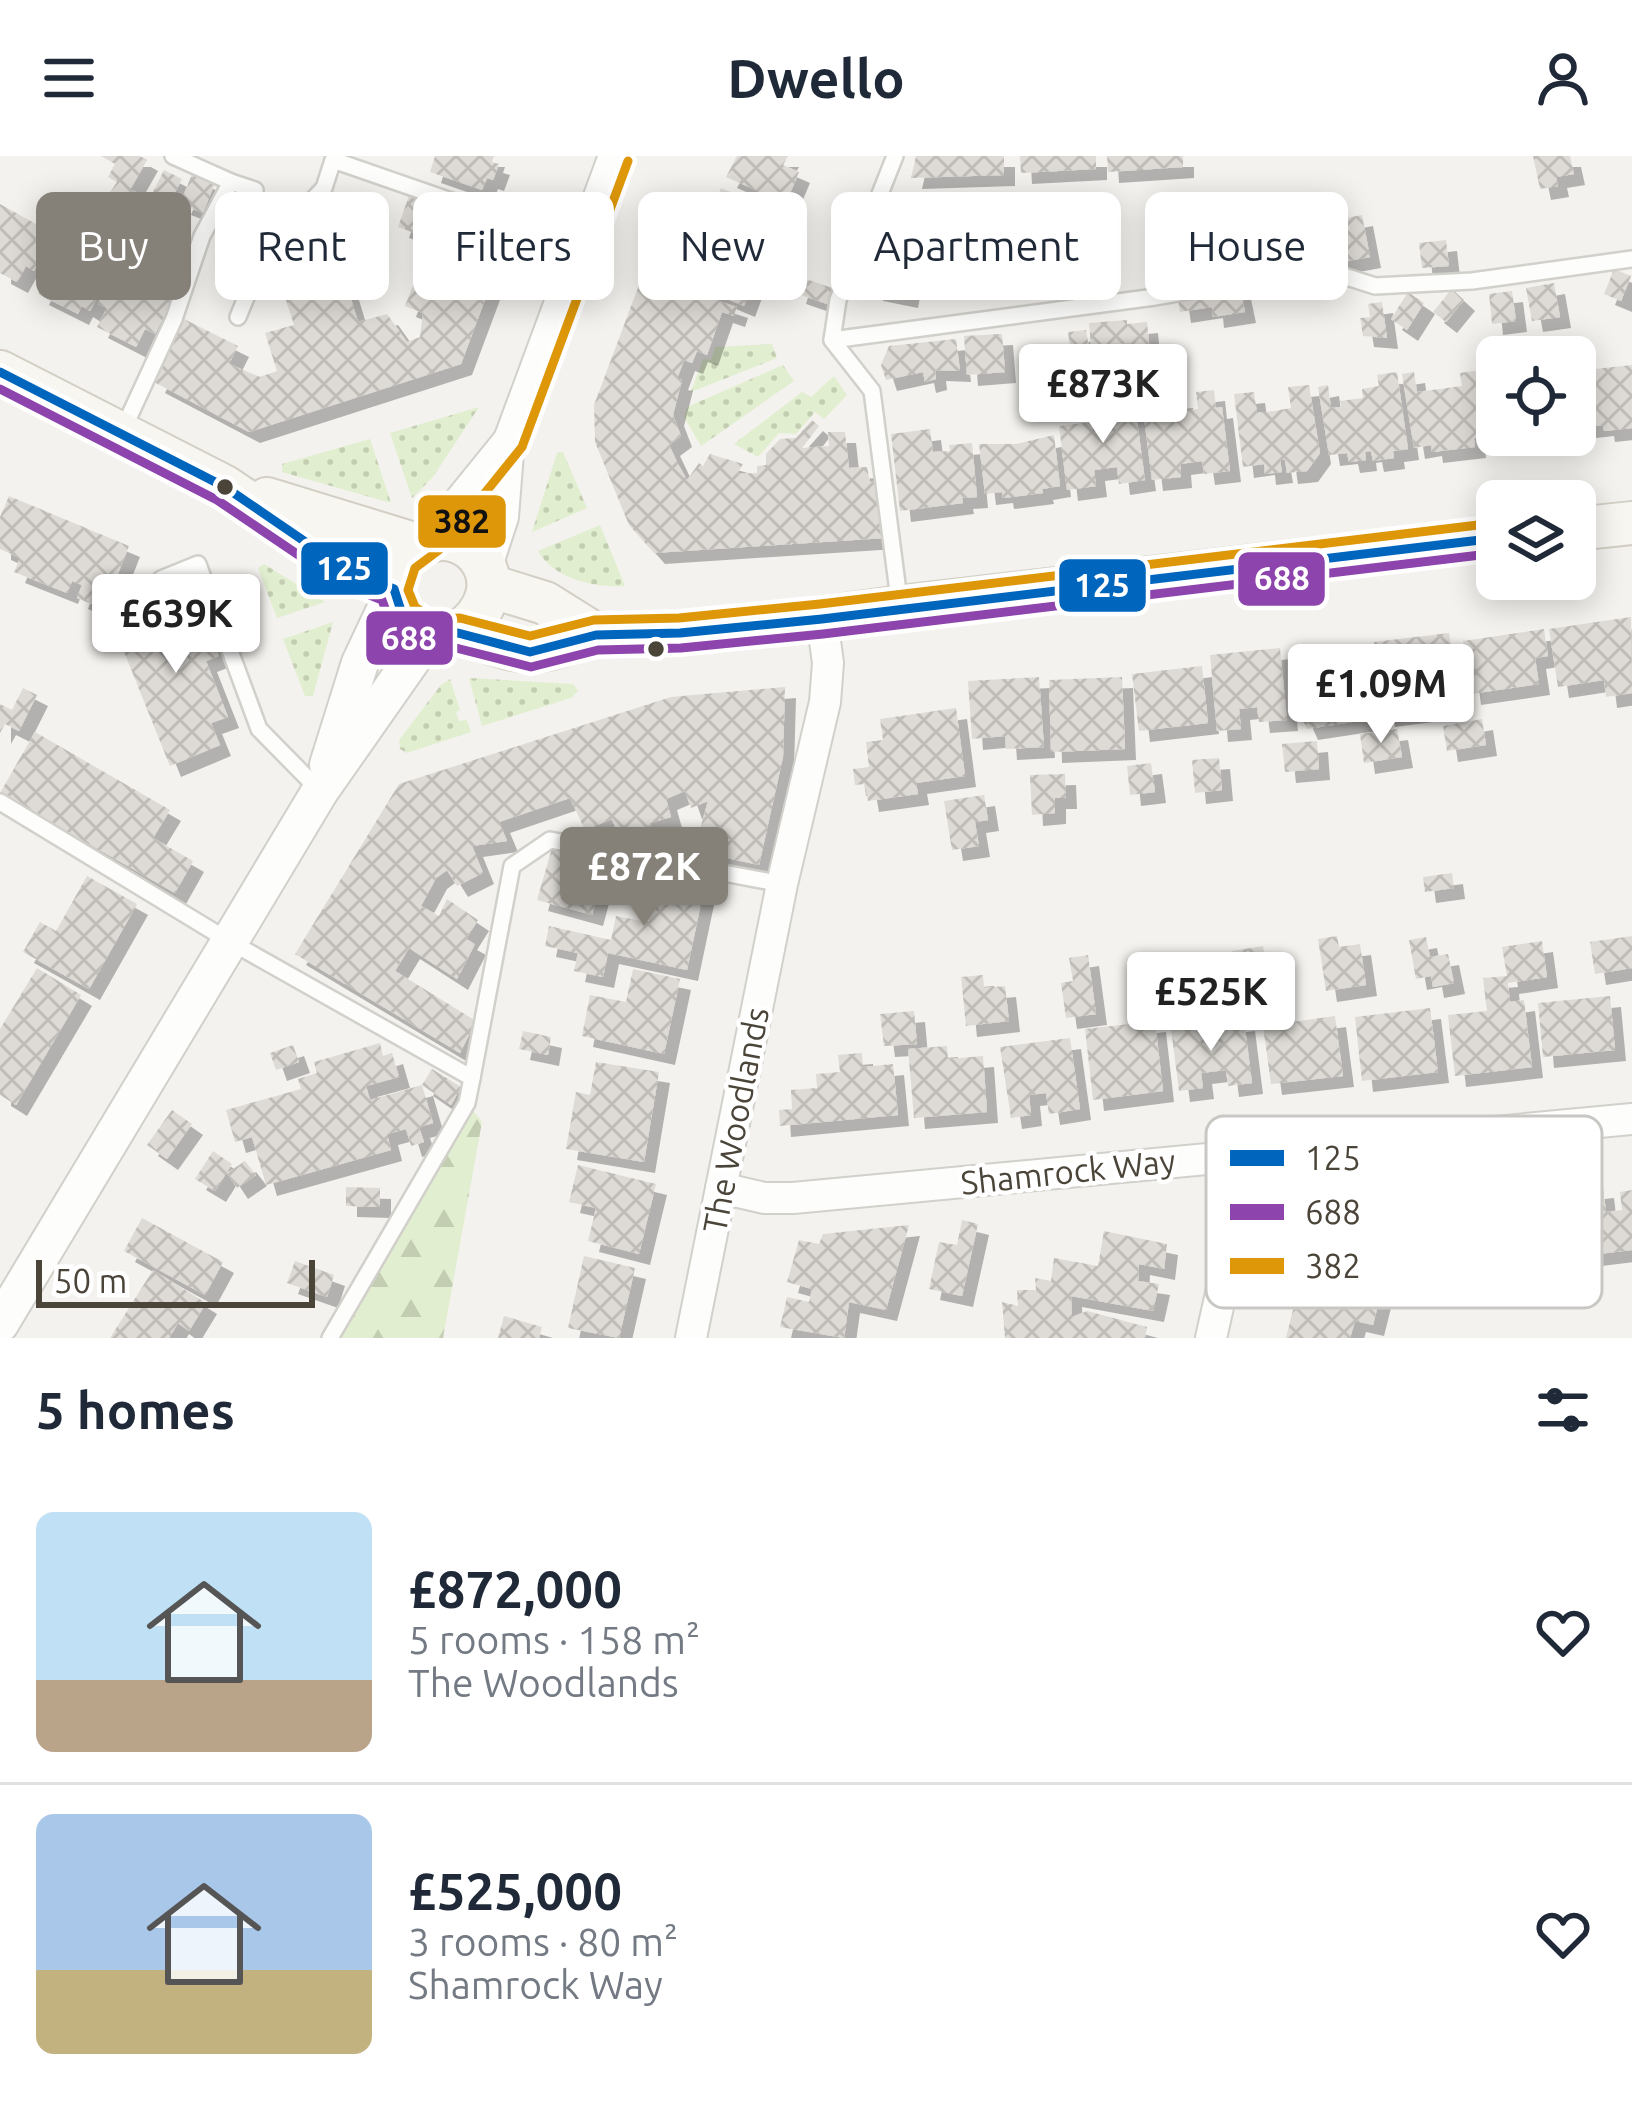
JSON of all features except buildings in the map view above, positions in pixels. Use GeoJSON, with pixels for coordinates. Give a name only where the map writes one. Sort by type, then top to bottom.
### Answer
{"type":"FeatureCollection","features":[{"type":"Feature","properties":{"kind":"main road"},"geometry":{"type":"LineString","coordinates":[[0,372],[225,487],[348,571],[394,591]]}},
{"type":"Feature","properties":{"kind":"main road"},"geometry":{"type":"LineString","coordinates":[[225,487],[422,543],[452,540],[472,549],[488,578],[545,603],[596,635]]}},
{"type":"Feature","properties":{"kind":"main road"},"geometry":{"type":"LineString","coordinates":[[1596,527],[1632,523]]}},
{"type":"Feature","properties":{"kind":"main road"},"geometry":{"type":"LineString","coordinates":[[422,543],[403,558],[394,576],[403,617],[444,634],[530,652],[596,635],[680,633],[822,619],[1476,540]]}},
{"type":"Feature","properties":{"kind":"main road"},"geometry":{"type":"LineString","coordinates":[[444,634],[478,619],[488,578]]}},
{"type":"Feature","properties":{"kind":"street"},"geometry":{"type":"LineString","coordinates":[[601,192],[614,156]]}},
{"type":"Feature","properties":{"kind":"street"},"geometry":{"type":"LineString","coordinates":[[488,578],[503,517],[509,440],[561,300]]}},
{"type":"Feature","properties":{"kind":"street"},"geometry":{"type":"LineString","coordinates":[[422,543],[509,440]]}},
{"type":"Feature","properties":{"kind":"street"},"geometry":{"type":"LineString","coordinates":[[320,791],[360,663],[394,591]]}},
{"type":"Feature","properties":{"kind":"street","name":"The Woodlands"},"geometry":{"type":"LineString","coordinates":[[691,1338],[782,884],[825,702],[828,663],[822,619]]}},
{"type":"Feature","properties":{"kind":"street"},"geometry":{"type":"LineString","coordinates":[[0,1324],[320,791],[444,634]]}},
{"type":"Feature","properties":{"kind":"street","name":"Shamrock Way"},"geometry":{"type":"LineString","coordinates":[[1602,1122],[1632,1119]]}},
{"type":"Feature","properties":{"kind":"street","name":"Shamrock Way"},"geometry":{"type":"LineString","coordinates":[[721,1188],[764,1198],[793,1198],[1206,1157]]}},
{"type":"Feature","properties":{"kind":"street"},"geometry":{"type":"LineString","coordinates":[[1211,1338],[1218,1308]]}},
{"type":"Feature","properties":{"kind":"lane"},"geometry":{"type":"LineString","coordinates":[[173,156],[255,190]]}},
{"type":"Feature","properties":{"kind":"lane"},"geometry":{"type":"LineString","coordinates":[[895,156],[838,300],[832,340],[872,391],[900,607]]}},
{"type":"Feature","properties":{"kind":"lane"},"geometry":{"type":"LineString","coordinates":[[238,316],[266,249],[323,188],[333,160],[425,192]]}},
{"type":"Feature","properties":{"kind":"lane"},"geometry":{"type":"LineString","coordinates":[[120,436],[174,319],[202,236],[231,182]]}},
{"type":"Feature","properties":{"kind":"lane"},"geometry":{"type":"LineString","coordinates":[[832,340],[1155,297],[1319,268],[1375,286],[1472,280],[1632,259]]}},
{"type":"Feature","properties":{"kind":"lane"},"geometry":{"type":"LineString","coordinates":[[161,580],[197,564],[259,729],[320,791]]}},
{"type":"Feature","properties":{"kind":"lane"},"geometry":{"type":"LineString","coordinates":[[0,802],[472,1078]]}},
{"type":"Feature","properties":{"kind":"lane"},"geometry":{"type":"LineString","coordinates":[[330,1338],[466,1103],[512,866],[550,840],[782,884]]}},
{"type":"Feature","properties":{"kind":"green space"},"geometry":{"type":"Polygon","coordinates":[[[772,344],[777,358],[691,392],[703,359],[711,360],[715,347],[772,344]]]}},
{"type":"Feature","properties":{"kind":"green space"},"geometry":{"type":"Polygon","coordinates":[[[783,365],[794,381],[701,446],[684,417],[687,407],[783,365]]]}},
{"type":"Feature","properties":{"kind":"green space"},"geometry":{"type":"Polygon","coordinates":[[[834,376],[847,395],[824,419],[815,412],[796,434],[779,433],[758,457],[734,444],[802,392],[811,397],[834,376]]]}},
{"type":"Feature","properties":{"kind":"green space"},"geometry":{"type":"Polygon","coordinates":[[[479,407],[433,477],[412,498],[390,433],[479,407]]]}},
{"type":"Feature","properties":{"kind":"green space"},"geometry":{"type":"Polygon","coordinates":[[[370,439],[391,503],[282,472],[282,464],[370,439]]]}},
{"type":"Feature","properties":{"kind":"green space"},"geometry":{"type":"Polygon","coordinates":[[[563,452],[587,508],[532,532],[557,453],[563,452]]]}},
{"type":"Feature","properties":{"kind":"green space"},"geometry":{"type":"Polygon","coordinates":[[[600,525],[625,586],[576,580],[554,569],[538,551],[600,525]]]}},
{"type":"Feature","properties":{"kind":"green space"},"geometry":{"type":"Polygon","coordinates":[[[264,564],[325,602],[277,618],[258,568],[264,564]]]}},
{"type":"Feature","properties":{"kind":"green space"},"geometry":{"type":"Polygon","coordinates":[[[333,622],[313,696],[305,696],[283,639],[333,622]]]}},
{"type":"Feature","properties":{"kind":"green space"},"geometry":{"type":"Polygon","coordinates":[[[469,678],[573,684],[578,691],[571,698],[482,726],[469,678]]]}},
{"type":"Feature","properties":{"kind":"green space"},"geometry":{"type":"Polygon","coordinates":[[[450,679],[459,721],[467,720],[471,732],[407,753],[400,749],[399,740],[450,679]]]}},
{"type":"Feature","properties":{"kind":"green space"},"geometry":{"type":"Polygon","coordinates":[[[467,1103],[482,1122],[443,1338],[330,1338],[467,1103]]]}},
{"type":"Feature","properties":{"kind":"transit line","name":"382"},"geometry":{"type":"LineString","coordinates":[[628,161],[522,447],[439,550],[415,568],[408,590],[415,607],[434,619],[460,618],[530,636],[594,620],[679,618],[820,604],[1476,525]]}},
{"type":"Feature","properties":{"kind":"transit line","name":"125"},"geometry":{"type":"LineString","coordinates":[[0,372],[225,487],[348,571],[394,589],[403,617],[430,634],[458,633],[530,652],[596,635],[680,633],[822,619],[1476,541]]}},
{"type":"Feature","properties":{"kind":"transit line","name":"688"},"geometry":{"type":"LineString","coordinates":[[0,389],[217,500],[340,583],[382,600],[392,627],[423,647],[456,648],[531,667],[598,650],[681,648],[823,634],[1476,556]]}}]}
